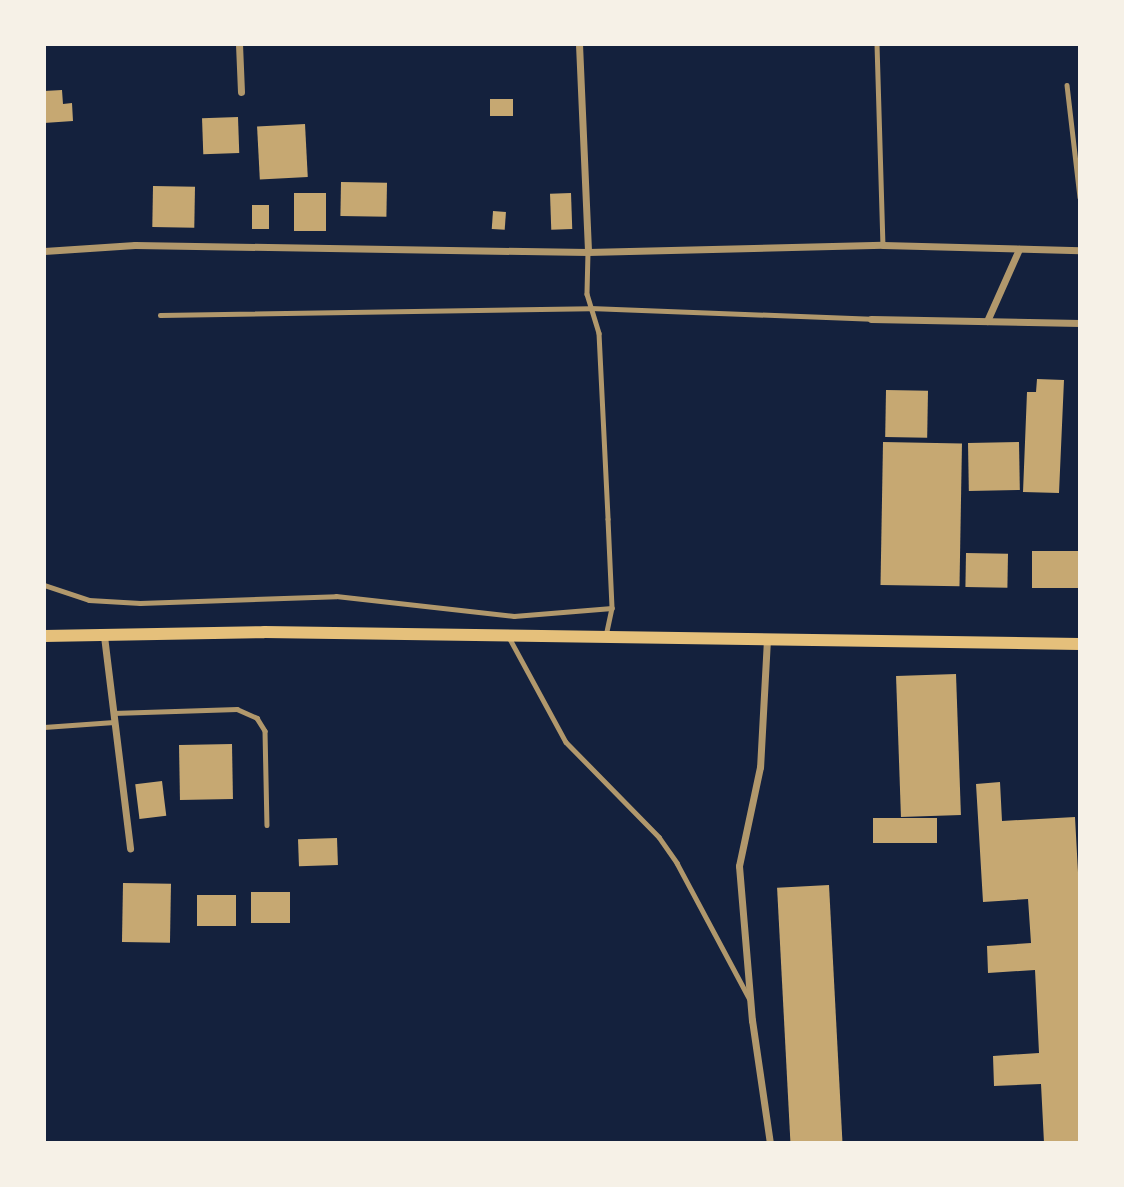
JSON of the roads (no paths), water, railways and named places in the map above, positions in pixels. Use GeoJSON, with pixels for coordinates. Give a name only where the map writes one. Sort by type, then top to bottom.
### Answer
{"type":"FeatureCollection","features":[{"type":"Feature","properties":{"kind":"main road"},"geometry":{"type":"LineString","coordinates":[[44,636],[264,632],[509,638],[1080,644]]}},
{"type":"Feature","properties":{"kind":"street"},"geometry":{"type":"LineString","coordinates":[[239,44],[242,92]]}},
{"type":"Feature","properties":{"kind":"street"},"geometry":{"type":"LineString","coordinates":[[579,44],[588,252]]}},
{"type":"Feature","properties":{"kind":"street"},"geometry":{"type":"LineString","coordinates":[[44,251],[135,245],[588,252],[883,245],[1080,250]]}},
{"type":"Feature","properties":{"kind":"street"},"geometry":{"type":"LineString","coordinates":[[987,321],[1019,249]]}},
{"type":"Feature","properties":{"kind":"street"},"geometry":{"type":"LineString","coordinates":[[871,319],[1080,324]]}},
{"type":"Feature","properties":{"kind":"street"},"geometry":{"type":"LineString","coordinates":[[104,636],[130,848]]}},
{"type":"Feature","properties":{"kind":"street"},"geometry":{"type":"LineString","coordinates":[[767,639],[760,767],[739,866],[750,1002],[770,1143]]}},
{"type":"Feature","properties":{"kind":"lane"},"geometry":{"type":"LineString","coordinates":[[877,44],[883,245]]}},
{"type":"Feature","properties":{"kind":"lane"},"geometry":{"type":"LineString","coordinates":[[1067,85],[1080,197]]}},
{"type":"Feature","properties":{"kind":"lane"},"geometry":{"type":"LineString","coordinates":[[588,252],[590,309],[599,333],[612,608],[606,638]]}},
{"type":"Feature","properties":{"kind":"lane"},"geometry":{"type":"LineString","coordinates":[[160,315],[590,309],[871,319]]}},
{"type":"Feature","properties":{"kind":"lane"},"geometry":{"type":"LineString","coordinates":[[44,585],[89,600],[141,603],[336,596],[514,617],[612,608]]}},
{"type":"Feature","properties":{"kind":"lane"},"geometry":{"type":"LineString","coordinates":[[509,638],[566,742],[659,837],[677,863],[750,1002]]}},
{"type":"Feature","properties":{"kind":"lane"},"geometry":{"type":"LineString","coordinates":[[44,727],[114,718],[237,709],[257,718],[265,732],[267,825]]}}]}
